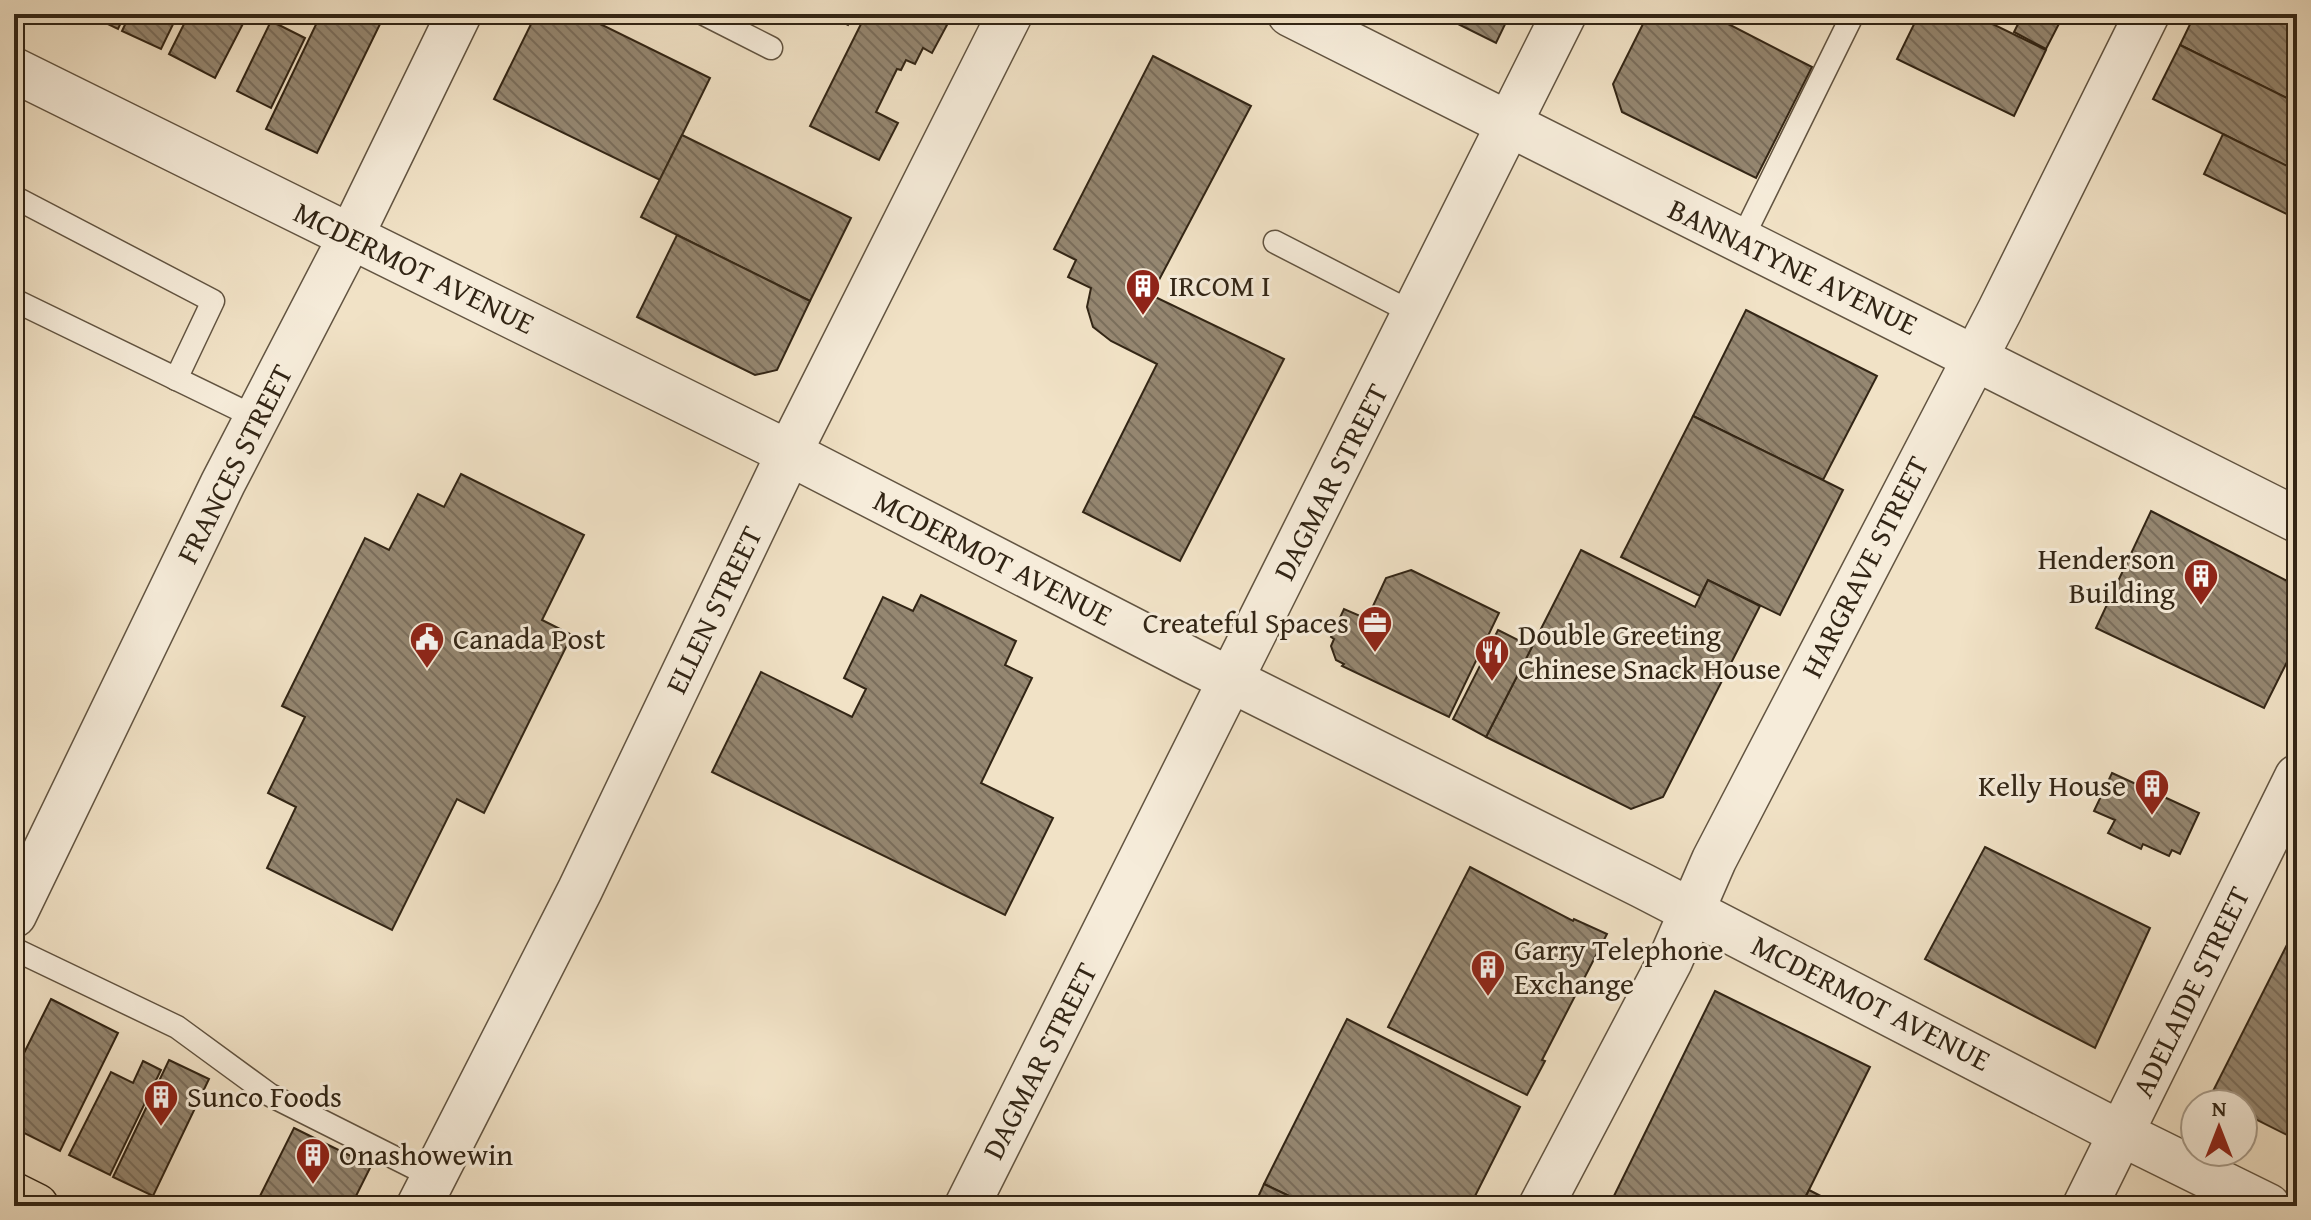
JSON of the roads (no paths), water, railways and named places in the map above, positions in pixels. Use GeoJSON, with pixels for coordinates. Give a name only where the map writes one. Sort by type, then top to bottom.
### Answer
{"type":"FeatureCollection","features":[{"type":"Feature","properties":{"kind":"street","name":"FRANCES STREET"},"geometry":{"type":"LineString","coordinates":[[14,915],[223,483],[351,236],[459,14]]}},
{"type":"Feature","properties":{"kind":"street","name":"ELLEN STREET"},"geometry":{"type":"LineString","coordinates":[[426,1191],[580,890],[789,453],[1010,14]]}},
{"type":"Feature","properties":{"kind":"street","name":"BANNATYNE AVENUE"},"geometry":{"type":"LineString","coordinates":[[1290,14],[2297,520]]}},
{"type":"Feature","properties":{"kind":"street","name":"DAGMAR STREET"},"geometry":{"type":"LineString","coordinates":[[967,1206],[1564,14]]}},
{"type":"Feature","properties":{"kind":"street","name":"HARGRAVE STREET"},"geometry":{"type":"LineString","coordinates":[[1541,1206],[1670,961],[1721,847],[1975,357],[2147,14]]}},
{"type":"Feature","properties":{"kind":"street","name":"MCDERMOT AVENUE"},"geometry":{"type":"LineString","coordinates":[[14,70],[789,453],[2268,1206]]}},
{"type":"Feature","properties":{"kind":"street","name":"ADELAIDE STREET"},"geometry":{"type":"LineString","coordinates":[[2085,1206],[2297,777]]}},
{"type":"Feature","properties":{"kind":"lane"},"geometry":{"type":"LineString","coordinates":[[704,14],[771,48]]}},
{"type":"Feature","properties":{"kind":"lane"},"geometry":{"type":"LineString","coordinates":[[1741,241],[1853,14]]}},
{"type":"Feature","properties":{"kind":"lane"},"geometry":{"type":"LineString","coordinates":[[14,197],[213,301],[176,379]]}},
{"type":"Feature","properties":{"kind":"lane"},"geometry":{"type":"LineString","coordinates":[[1275,242],[1415,314]]}},
{"type":"Feature","properties":{"kind":"lane"},"geometry":{"type":"LineString","coordinates":[[14,300],[257,418]]}},
{"type":"Feature","properties":{"kind":"lane"},"geometry":{"type":"LineString","coordinates":[[14,949],[177,1027],[270,1095],[426,1191]]}},
{"type":"Feature","properties":{"kind":"place","name":"IRCOM I"},"geometry":{"type":"Point","coordinates":[1143,317]}},
{"type":"Feature","properties":{"kind":"place","name":"Henderson Building"},"geometry":{"type":"Point","coordinates":[2201,607]}},
{"type":"Feature","properties":{"kind":"place","name":"Createful Spaces"},"geometry":{"type":"Point","coordinates":[1375,654]}},
{"type":"Feature","properties":{"kind":"place","name":"Canada Post"},"geometry":{"type":"Point","coordinates":[427,670]}},
{"type":"Feature","properties":{"kind":"place","name":"Double Greeting Chinese Snack House"},"geometry":{"type":"Point","coordinates":[1492,683]}},
{"type":"Feature","properties":{"kind":"place","name":"Kelly House"},"geometry":{"type":"Point","coordinates":[2152,817]}},
{"type":"Feature","properties":{"kind":"place","name":"Garry Telephone Exchange"},"geometry":{"type":"Point","coordinates":[1488,998]}},
{"type":"Feature","properties":{"kind":"place","name":"Sunco Foods"},"geometry":{"type":"Point","coordinates":[161,1128]}},
{"type":"Feature","properties":{"kind":"place","name":"Onashowewin"},"geometry":{"type":"Point","coordinates":[313,1186]}}]}
